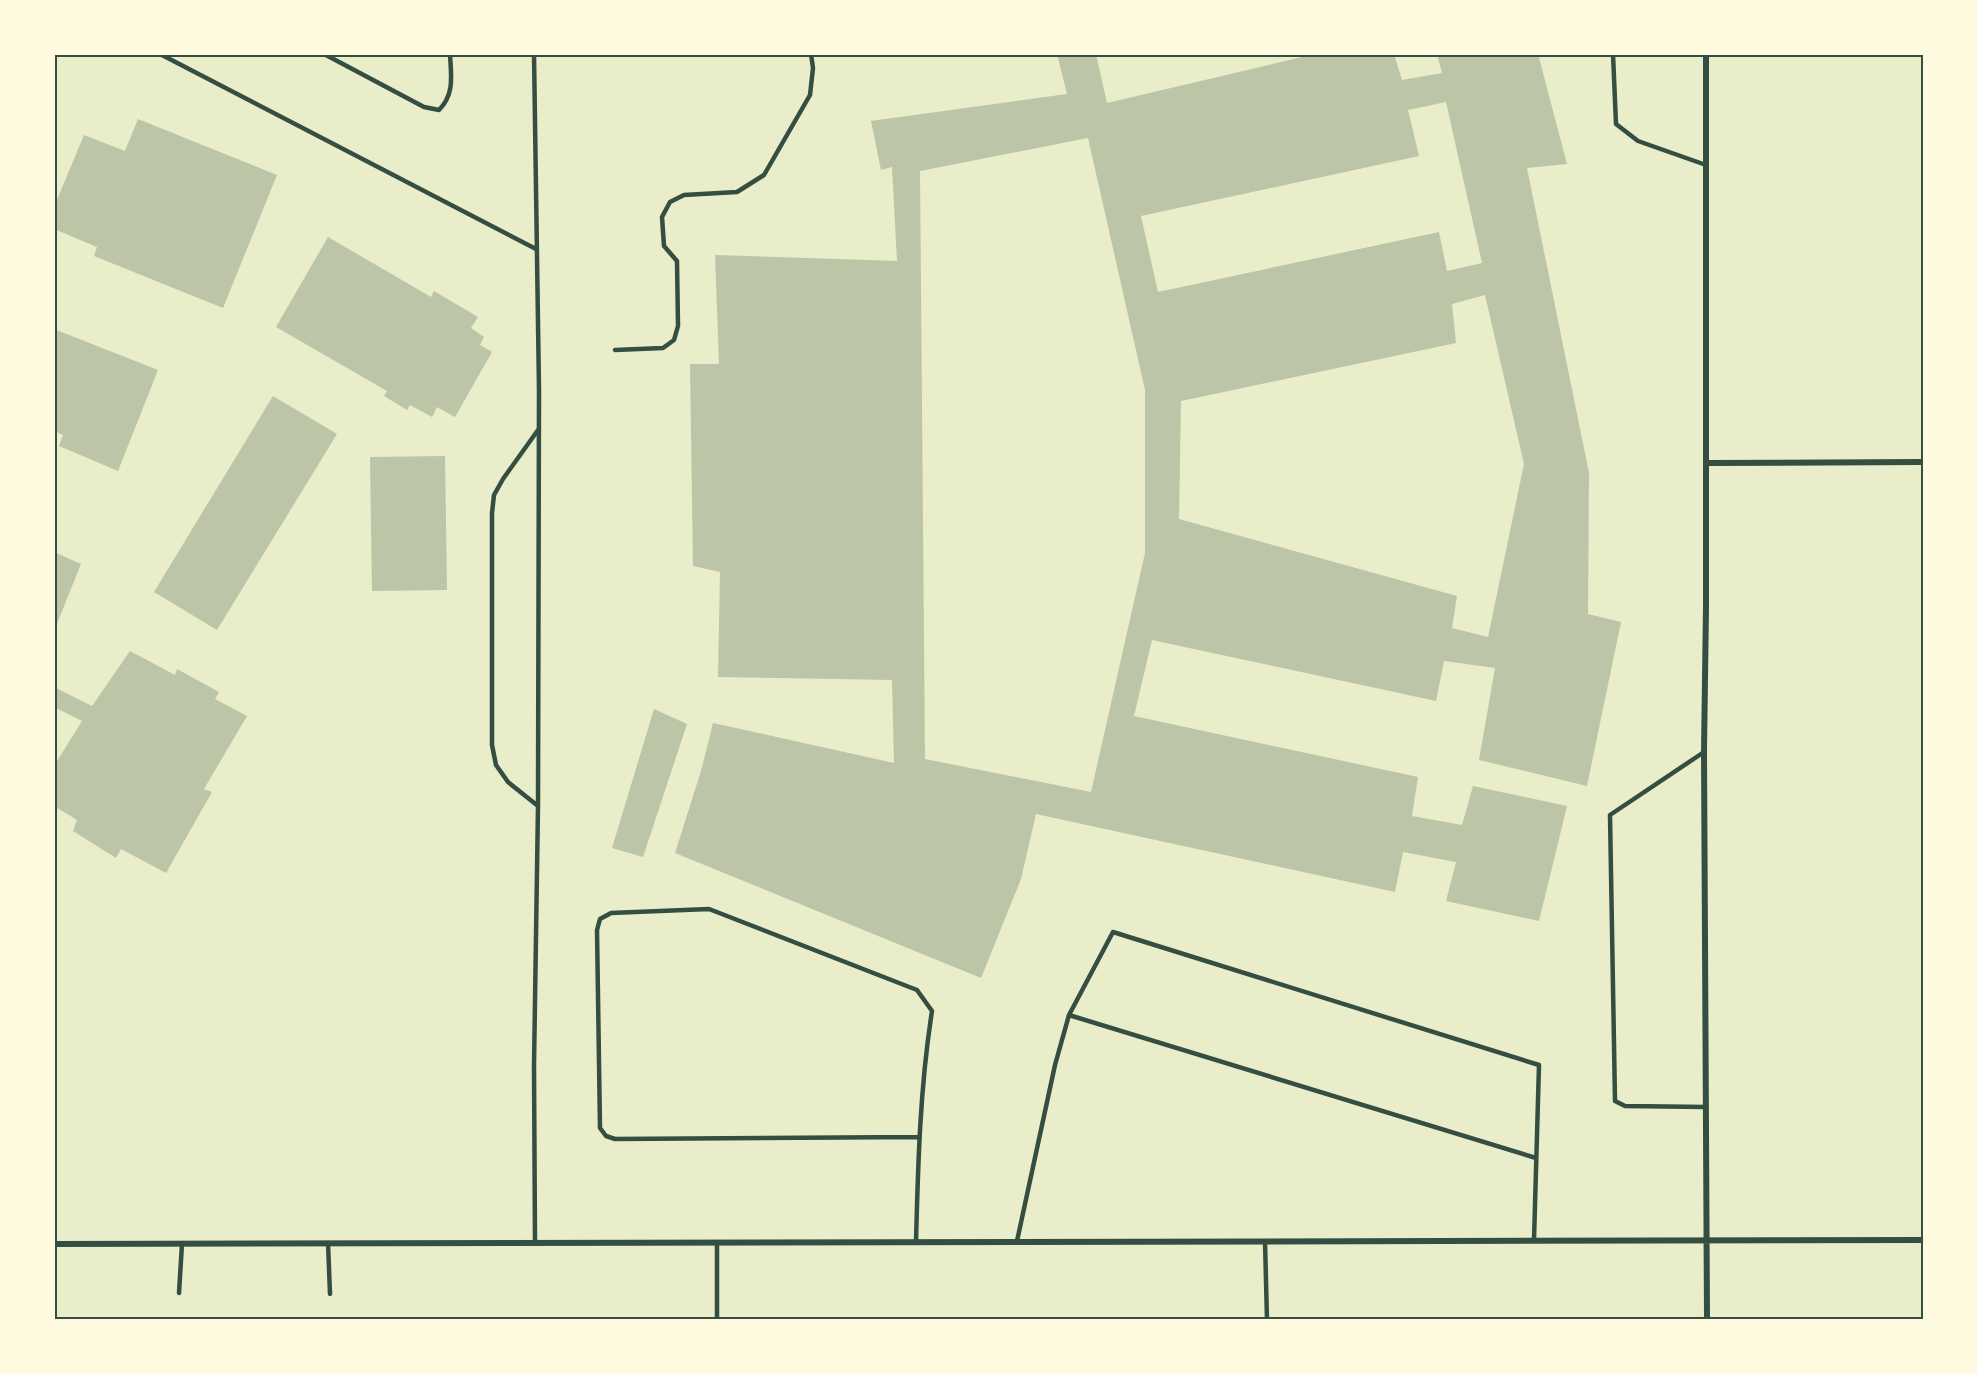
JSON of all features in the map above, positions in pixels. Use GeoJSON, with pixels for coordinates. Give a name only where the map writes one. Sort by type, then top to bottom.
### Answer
{"type":"FeatureCollection","features":[{"type":"Feature","properties":{"kind":"street"},"geometry":{"type":"LineString","coordinates":[[1706,54],[1704,752],[1707,1320]]}},
{"type":"Feature","properties":{"kind":"street"},"geometry":{"type":"LineString","coordinates":[[1706,463],[1923,462]]}},
{"type":"Feature","properties":{"kind":"street"},"geometry":{"type":"LineString","coordinates":[[54,1244],[1923,1240]]}},
{"type":"Feature","properties":{"kind":"lane"},"geometry":{"type":"LineString","coordinates":[[160,54],[536,249]]}},
{"type":"Feature","properties":{"kind":"lane"},"geometry":{"type":"LineString","coordinates":[[324,54],[424,107],[439,110],[448,101],[451,90],[450,54]]}},
{"type":"Feature","properties":{"kind":"lane"},"geometry":{"type":"LineString","coordinates":[[534,54],[538,429],[535,1243]]}},
{"type":"Feature","properties":{"kind":"lane"},"geometry":{"type":"LineString","coordinates":[[615,350],[663,348],[674,340],[678,326],[677,261],[664,246],[662,217],[670,202],[684,195],[737,192],[764,175],[810,96],[813,68],[811,54]]}},
{"type":"Feature","properties":{"kind":"lane"},"geometry":{"type":"LineString","coordinates":[[1613,54],[1616,124],[1638,141],[1706,165]]}},
{"type":"Feature","properties":{"kind":"lane"},"geometry":{"type":"LineString","coordinates":[[538,429],[494,495],[492,513],[492,745],[496,765],[508,782],[538,806]]}},
{"type":"Feature","properties":{"kind":"lane"},"geometry":{"type":"LineString","coordinates":[[1704,752],[1610,815],[1616,1101],[1625,1106],[1706,1107]]}},
{"type":"Feature","properties":{"kind":"lane"},"geometry":{"type":"LineString","coordinates":[[916,1242],[919,1137],[924,1065],[932,1011],[917,990],[709,909],[611,913],[600,919],[597,930],[600,1128],[606,1136],[615,1139],[919,1137]]}},
{"type":"Feature","properties":{"kind":"lane"},"geometry":{"type":"LineString","coordinates":[[1017,1241],[1055,1065],[1070,1015],[1113,932],[1539,1065],[1533,1240]]}},
{"type":"Feature","properties":{"kind":"lane"},"geometry":{"type":"LineString","coordinates":[[1070,1015],[1536,1158]]}},
{"type":"Feature","properties":{"kind":"lane"},"geometry":{"type":"LineString","coordinates":[[1265,1241],[1268,1320]]}},
{"type":"Feature","properties":{"kind":"lane"},"geometry":{"type":"LineString","coordinates":[[717,1242],[717,1320]]}},
{"type":"Feature","properties":{"kind":"lane"},"geometry":{"type":"LineString","coordinates":[[328,1243],[330,1294]]}},
{"type":"Feature","properties":{"kind":"lane"},"geometry":{"type":"LineString","coordinates":[[179,1293],[182,1244]]}},
{"type":"Feature","properties":{"kind":"building"},"geometry":{"type":"Polygon","coordinates":[[[1057,54],[1096,54],[1107,103],[1315,54],[1394,54],[1402,80],[1442,73],[1437,54],[1538,54],[1567,164],[1527,168],[1589,473],[1588,614],[1621,622],[1587,786],[1479,760],[1495,668],[1444,661],[1436,701],[1152,640],[1134,716],[1418,777],[1412,816],[1462,825],[1473,786],[1567,806],[1539,921],[1446,901],[1456,862],[1403,852],[1395,892],[1036,814],[1021,879],[981,978],[675,853],[701,771],[713,723],[894,763],[892,680],[718,677],[720,572],[693,566],[690,364],[719,364],[715,255],[897,261],[892,167],[881,170],[871,121],[1067,94],[1057,54]],[[1446,102],[1408,110],[1419,156],[1141,216],[1158,292],[1439,232],[1447,271],[1482,263],[1446,102]],[[1088,138],[920,171],[925,759],[1091,792],[1145,553],[1145,390],[1088,138]],[[1485,295],[1452,304],[1456,343],[1181,401],[1179,519],[1457,596],[1452,628],[1488,637],[1524,464],[1485,295]]]}},
{"type":"Feature","properties":{"kind":"building"},"geometry":{"type":"Polygon","coordinates":[[[138,119],[277,175],[223,308],[94,256],[97,247],[54,229],[54,207],[84,135],[125,151],[138,119]]]}},
{"type":"Feature","properties":{"kind":"building"},"geometry":{"type":"Polygon","coordinates":[[[328,237],[431,297],[434,291],[478,317],[471,328],[484,337],[480,345],[492,352],[455,417],[437,407],[432,417],[410,405],[407,410],[384,396],[387,391],[276,327],[328,237]]]}},
{"type":"Feature","properties":{"kind":"building"},"geometry":{"type":"Polygon","coordinates":[[[54,329],[158,370],[118,471],[59,446],[63,435],[54,431],[54,329]]]}},
{"type":"Feature","properties":{"kind":"building"},"geometry":{"type":"Polygon","coordinates":[[[273,396],[337,434],[217,630],[154,592],[273,396]]]}},
{"type":"Feature","properties":{"kind":"building"},"geometry":{"type":"Polygon","coordinates":[[[445,456],[447,590],[372,591],[370,457],[445,456]]]}},
{"type":"Feature","properties":{"kind":"building"},"geometry":{"type":"Polygon","coordinates":[[[54,552],[81,564],[54,631],[54,552]]]}},
{"type":"Feature","properties":{"kind":"building"},"geometry":{"type":"Polygon","coordinates":[[[130,651],[175,675],[177,669],[219,692],[215,699],[247,716],[204,789],[212,792],[166,873],[121,849],[116,858],[73,831],[77,820],[54,806],[54,766],[82,721],[54,707],[54,687],[92,706],[130,651]]]}},
{"type":"Feature","properties":{"kind":"building"},"geometry":{"type":"Polygon","coordinates":[[[654,709],[687,724],[643,857],[612,848],[654,709]]]}}]}
